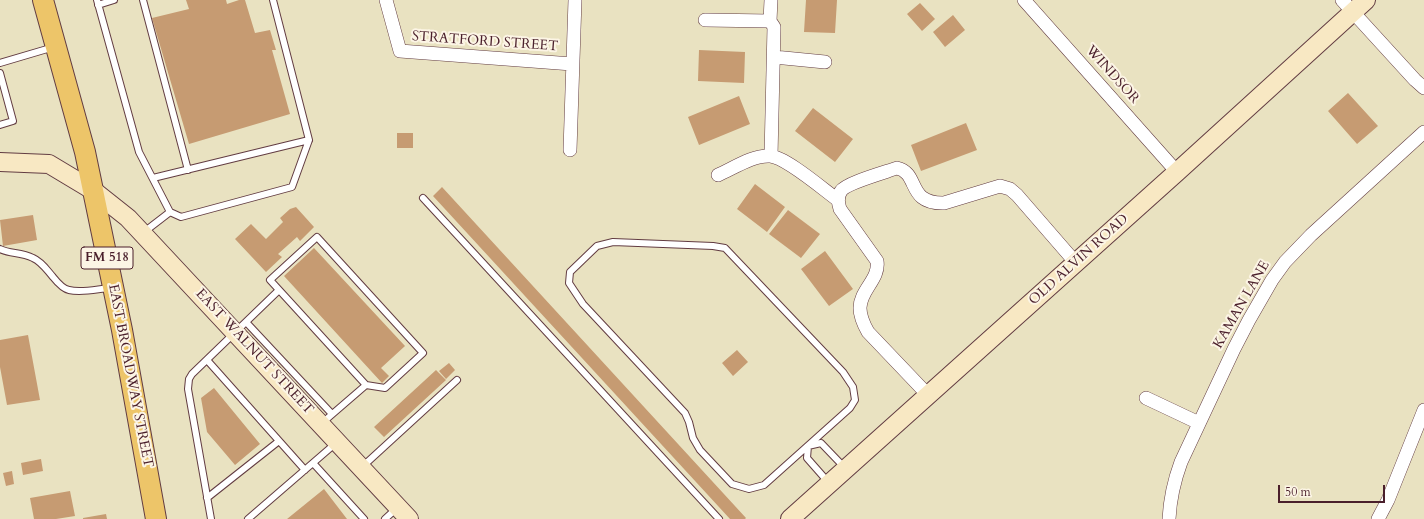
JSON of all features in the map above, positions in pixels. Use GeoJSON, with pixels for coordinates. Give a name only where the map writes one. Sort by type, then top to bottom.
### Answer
{"type":"FeatureCollection","features":[{"type":"Feature","properties":{"kind":"main road","name":"EAST BROADWAY STREET"},"geometry":{"type":"LineString","coordinates":[[43,0],[85,152],[94,191],[156,519]]}},
{"type":"Feature","properties":{"kind":"street","name":"STRATFORD STREET"},"geometry":{"type":"LineString","coordinates":[[386,0],[400,52],[572,64]]}},
{"type":"Feature","properties":{"kind":"street"},"geometry":{"type":"LineString","coordinates":[[570,150],[575,0]]}},
{"type":"Feature","properties":{"kind":"street"},"geometry":{"type":"LineString","coordinates":[[771,0],[770,21],[774,27],[771,156]]}},
{"type":"Feature","properties":{"kind":"street","name":"WINDSOR"},"geometry":{"type":"LineString","coordinates":[[1024,0],[1177,172]]}},
{"type":"Feature","properties":{"kind":"street","name":"OLD ALVIN ROAD"},"geometry":{"type":"LineString","coordinates":[[790,519],[1177,172],[1347,6],[1366,0]]}},
{"type":"Feature","properties":{"kind":"street"},"geometry":{"type":"LineString","coordinates":[[1347,6],[1424,88]]}},
{"type":"Feature","properties":{"kind":"street"},"geometry":{"type":"LineString","coordinates":[[705,20],[770,21]]}},
{"type":"Feature","properties":{"kind":"street"},"geometry":{"type":"LineString","coordinates":[[774,57],[825,62]]}},
{"type":"Feature","properties":{"kind":"street","name":"KAMAN LANE"},"geometry":{"type":"LineString","coordinates":[[1169,519],[1170,500],[1174,480],[1181,462],[1249,320],[1272,280],[1285,262],[1311,234],[1424,132]]}},
{"type":"Feature","properties":{"kind":"street"},"geometry":{"type":"LineString","coordinates":[[718,175],[755,158],[771,156],[785,161],[838,200]]}},
{"type":"Feature","properties":{"kind":"street","name":"EAST WALNUT STREET"},"geometry":{"type":"LineString","coordinates":[[0,162],[49,164],[94,191],[128,218],[240,327],[326,419],[338,442],[404,513]]}},
{"type":"Feature","properties":{"kind":"street"},"geometry":{"type":"LineString","coordinates":[[928,395],[868,332],[863,322],[860,308],[862,299],[876,273],[878,266],[877,261],[840,210],[838,200],[842,190],[849,185],[897,168],[903,169],[908,174],[916,192],[920,197],[936,204],[944,203],[1000,186],[1010,189],[1017,195],[1076,263]]}},
{"type":"Feature","properties":{"kind":"street"},"geometry":{"type":"LineString","coordinates":[[1146,398],[1199,423]]}},
{"type":"Feature","properties":{"kind":"street"},"geometry":{"type":"LineString","coordinates":[[1378,519],[1388,500],[1424,410]]}},
{"type":"Feature","properties":{"kind":"lane"},"geometry":{"type":"LineString","coordinates":[[114,0],[97,2],[139,152],[170,212],[181,217],[292,187],[309,140],[272,0]]}},
{"type":"Feature","properties":{"kind":"lane"},"geometry":{"type":"LineString","coordinates":[[143,0],[188,170]]}},
{"type":"Feature","properties":{"kind":"lane"},"geometry":{"type":"LineString","coordinates":[[0,63],[56,46]]}},
{"type":"Feature","properties":{"kind":"lane"},"geometry":{"type":"LineString","coordinates":[[0,73],[13,121],[0,125]]}},
{"type":"Feature","properties":{"kind":"lane"},"geometry":{"type":"LineString","coordinates":[[153,178],[309,140]]}},
{"type":"Feature","properties":{"kind":"lane"},"geometry":{"type":"LineString","coordinates":[[423,198],[719,519]]}},
{"type":"Feature","properties":{"kind":"lane"},"geometry":{"type":"LineString","coordinates":[[143,233],[170,212]]}},
{"type":"Feature","properties":{"kind":"lane"},"geometry":{"type":"LineString","coordinates":[[317,237],[423,353],[385,388],[366,385],[270,280],[317,237]]}},
{"type":"Feature","properties":{"kind":"lane"},"geometry":{"type":"LineString","coordinates":[[829,484],[807,458],[808,446],[850,408],[855,400],[853,387],[843,372],[725,248],[713,246],[613,242],[597,246],[570,272],[569,283],[583,304],[685,412],[700,450],[732,484],[749,489],[764,485],[808,446],[821,443],[846,469]]}},
{"type":"Feature","properties":{"kind":"lane"},"geometry":{"type":"LineString","coordinates":[[0,249],[9,252],[22,253],[42,263],[59,284],[68,290],[79,291],[113,288]]}},
{"type":"Feature","properties":{"kind":"lane"},"geometry":{"type":"LineString","coordinates":[[211,519],[188,389],[189,379],[192,374],[279,290]]}},
{"type":"Feature","properties":{"kind":"lane"},"geometry":{"type":"LineString","coordinates":[[207,360],[305,470]]}},
{"type":"Feature","properties":{"kind":"lane"},"geometry":{"type":"LineString","coordinates":[[362,468],[457,380]]}},
{"type":"Feature","properties":{"kind":"lane"},"geometry":{"type":"LineString","coordinates":[[326,419],[366,385]]}},
{"type":"Feature","properties":{"kind":"lane"},"geometry":{"type":"LineString","coordinates":[[208,498],[279,441]]}},
{"type":"Feature","properties":{"kind":"lane"},"geometry":{"type":"LineString","coordinates":[[248,519],[338,442]]}},
{"type":"Feature","properties":{"kind":"lane"},"geometry":{"type":"LineString","coordinates":[[313,463],[364,519]]}},
{"type":"Feature","properties":{"kind":"lane"},"geometry":{"type":"LineString","coordinates":[[385,519],[404,513]]}},
{"type":"Feature","properties":{"kind":"building"},"geometry":{"type":"Polygon","coordinates":[[[186,0],[226,0],[227,4],[239,0],[245,0],[255,33],[270,30],[276,50],[272,50],[290,114],[189,144],[152,18],[189,9],[186,0]]]}},
{"type":"Feature","properties":{"kind":"building"},"geometry":{"type":"Polygon","coordinates":[[[806,0],[837,0],[835,33],[804,32],[806,0]]]}},
{"type":"Feature","properties":{"kind":"building"},"geometry":{"type":"Polygon","coordinates":[[[920,3],[935,19],[922,31],[907,14],[920,3]]]}},
{"type":"Feature","properties":{"kind":"building"},"geometry":{"type":"Polygon","coordinates":[[[953,15],[965,30],[945,47],[933,32],[953,15]]]}},
{"type":"Feature","properties":{"kind":"building"},"geometry":{"type":"Polygon","coordinates":[[[699,50],[745,52],[744,83],[698,81],[699,50]]]}},
{"type":"Feature","properties":{"kind":"building"},"geometry":{"type":"Polygon","coordinates":[[[1348,93],[1378,126],[1357,144],[1328,111],[1348,93]]]}},
{"type":"Feature","properties":{"kind":"building"},"geometry":{"type":"Polygon","coordinates":[[[739,96],[750,124],[699,145],[688,117],[739,96]]]}},
{"type":"Feature","properties":{"kind":"building"},"geometry":{"type":"Polygon","coordinates":[[[813,108],[853,139],[835,162],[795,131],[813,108]]]}},
{"type":"Feature","properties":{"kind":"building"},"geometry":{"type":"Polygon","coordinates":[[[966,123],[977,150],[921,171],[911,145],[966,123]]]}},
{"type":"Feature","properties":{"kind":"building"},"geometry":{"type":"Polygon","coordinates":[[[397,133],[413,133],[413,148],[397,148],[397,133]]]}},
{"type":"Feature","properties":{"kind":"building"},"geometry":{"type":"Polygon","coordinates":[[[755,184],[785,207],[767,232],[737,209],[755,184]]]}},
{"type":"Feature","properties":{"kind":"building"},"geometry":{"type":"Polygon","coordinates":[[[442,187],[746,518],[745,519],[730,519],[433,196],[442,187]]]}},
{"type":"Feature","properties":{"kind":"building"},"geometry":{"type":"Polygon","coordinates":[[[296,207],[314,227],[300,241],[297,237],[278,254],[282,257],[266,272],[235,239],[251,224],[266,239],[283,222],[280,218],[290,209],[296,207]]]}},
{"type":"Feature","properties":{"kind":"building"},"geometry":{"type":"Polygon","coordinates":[[[788,210],[820,234],[801,258],[769,234],[788,210]]]}},
{"type":"Feature","properties":{"kind":"building"},"geometry":{"type":"Polygon","coordinates":[[[33,215],[37,240],[3,246],[0,220],[33,215]]]}},
{"type":"Feature","properties":{"kind":"building"},"geometry":{"type":"Polygon","coordinates":[[[314,248],[405,346],[381,368],[389,376],[382,383],[284,276],[314,248]]]}},
{"type":"Feature","properties":{"kind":"building"},"geometry":{"type":"Polygon","coordinates":[[[825,251],[853,289],[829,306],[801,269],[825,251]]]}},
{"type":"Feature","properties":{"kind":"building"},"geometry":{"type":"Polygon","coordinates":[[[28,335],[40,400],[7,405],[0,367],[0,340],[28,335]]]}},
{"type":"Feature","properties":{"kind":"building"},"geometry":{"type":"Polygon","coordinates":[[[737,350],[748,362],[733,376],[722,363],[737,350]]]}},
{"type":"Feature","properties":{"kind":"building"},"geometry":{"type":"Polygon","coordinates":[[[449,363],[455,370],[446,379],[439,371],[449,363]]]}},
{"type":"Feature","properties":{"kind":"building"},"geometry":{"type":"Polygon","coordinates":[[[436,370],[446,380],[384,437],[374,427],[436,370]]]}},
{"type":"Feature","properties":{"kind":"building"},"geometry":{"type":"Polygon","coordinates":[[[214,388],[260,444],[235,465],[207,432],[201,398],[214,388]]]}},
{"type":"Feature","properties":{"kind":"building"},"geometry":{"type":"Polygon","coordinates":[[[41,459],[43,471],[23,475],[21,463],[41,459]]]}},
{"type":"Feature","properties":{"kind":"building"},"geometry":{"type":"Polygon","coordinates":[[[12,471],[14,484],[6,486],[3,473],[12,471]]]}},
{"type":"Feature","properties":{"kind":"building"},"geometry":{"type":"Polygon","coordinates":[[[324,489],[347,519],[287,519],[324,489]]]}},
{"type":"Feature","properties":{"kind":"building"},"geometry":{"type":"Polygon","coordinates":[[[70,491],[75,516],[56,519],[34,519],[30,498],[70,491]]]}},
{"type":"Feature","properties":{"kind":"building"},"geometry":{"type":"Polygon","coordinates":[[[106,514],[107,519],[83,519],[83,518],[106,514]]]}}]}
